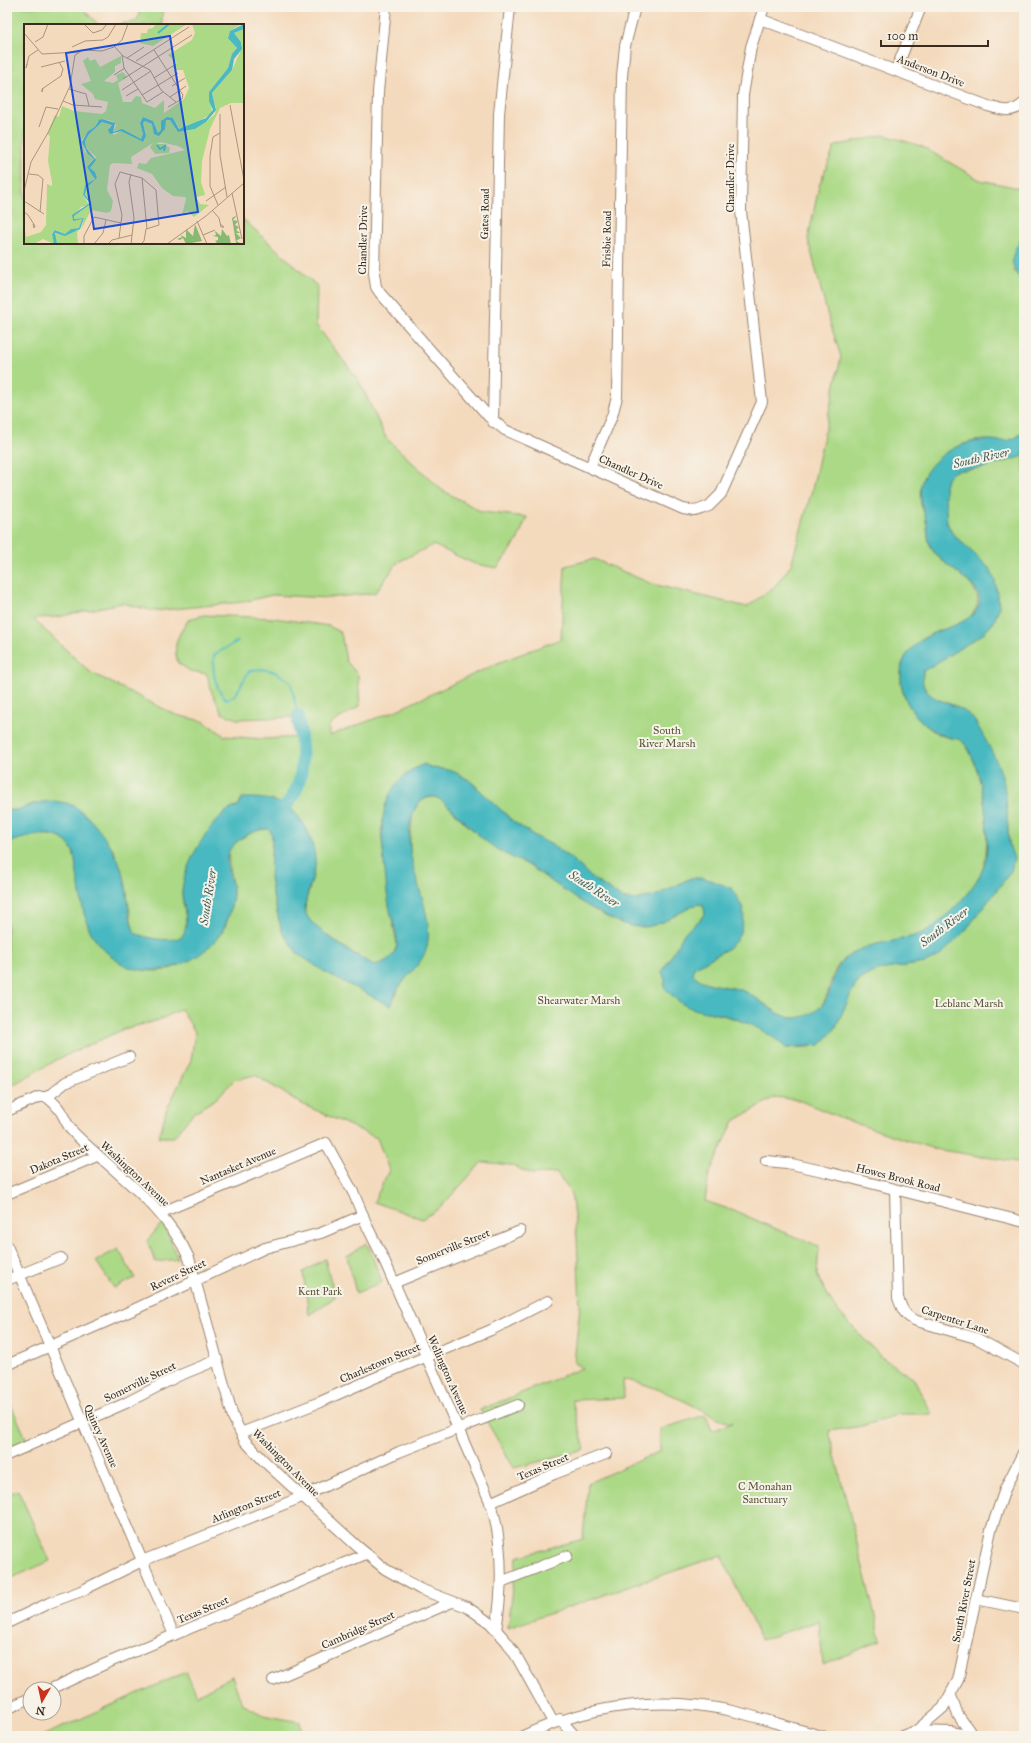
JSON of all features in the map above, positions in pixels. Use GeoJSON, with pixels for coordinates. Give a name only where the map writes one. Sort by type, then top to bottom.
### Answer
{"type":"FeatureCollection","features":[{"type":"Feature","properties":{"kind":"street","name":"Chandler Drive"},"geometry":{"type":"LineString","coordinates":[[386,7],[378,92],[374,273],[376,287],[384,299],[493,422],[505,430],[683,509],[694,511],[709,506],[721,494],[760,406],[762,394],[741,211],[743,95],[751,47],[764,7]]}},
{"type":"Feature","properties":{"kind":"street","name":"Gates Road"},"geometry":{"type":"LineString","coordinates":[[493,422],[499,114],[510,7]]}},
{"type":"Feature","properties":{"kind":"street","name":"Frisbie Road"},"geometry":{"type":"LineString","coordinates":[[590,467],[612,416],[617,397],[622,76],[625,46],[635,7]]}},
{"type":"Feature","properties":{"kind":"street"},"geometry":{"type":"LineString","coordinates":[[896,70],[921,7]]}},
{"type":"Feature","properties":{"kind":"street","name":"Anderson Drive"},"geometry":{"type":"LineString","coordinates":[[760,19],[998,109],[1013,110],[1024,103]]}},
{"type":"Feature","properties":{"kind":"street"},"geometry":{"type":"LineString","coordinates":[[7,1111],[38,1097],[47,1096],[65,1083],[129,1057]]}},
{"type":"Feature","properties":{"kind":"street","name":"Washington Avenue"},"geometry":{"type":"LineString","coordinates":[[47,1096],[61,1112],[67,1126],[97,1156],[160,1213],[184,1248],[195,1280],[232,1417],[245,1442],[264,1462],[366,1554],[395,1577],[467,1607],[496,1630],[507,1642],[557,1721],[575,1736]]}},
{"type":"Feature","properties":{"kind":"street","name":"Nantasket Avenue"},"geometry":{"type":"LineString","coordinates":[[160,1213],[326,1143]]}},
{"type":"Feature","properties":{"kind":"street","name":"Wellington Avenue"},"geometry":{"type":"LineString","coordinates":[[326,1143],[354,1194],[362,1215],[427,1356],[490,1503],[497,1525],[501,1554],[500,1604],[496,1630]]}},
{"type":"Feature","properties":{"kind":"street","name":"Dakota Street"},"geometry":{"type":"LineString","coordinates":[[7,1194],[97,1156]]}},
{"type":"Feature","properties":{"kind":"street","name":"Howes Brook Road"},"geometry":{"type":"LineString","coordinates":[[766,1161],[787,1163],[1024,1222]]}},
{"type":"Feature","properties":{"kind":"street","name":"Carpenter Lane"},"geometry":{"type":"LineString","coordinates":[[895,1190],[898,1298],[905,1314],[917,1321],[976,1338],[1024,1364]]}},
{"type":"Feature","properties":{"kind":"street","name":"Revere Street"},"geometry":{"type":"LineString","coordinates":[[7,1365],[265,1248],[321,1233],[362,1215]]}},
{"type":"Feature","properties":{"kind":"street","name":"Somerville Street"},"geometry":{"type":"LineString","coordinates":[[394,1284],[520,1231]]}},
{"type":"Feature","properties":{"kind":"street","name":"Quincy Avenue"},"geometry":{"type":"LineString","coordinates":[[7,1246],[174,1635]]}},
{"type":"Feature","properties":{"kind":"street"},"geometry":{"type":"LineString","coordinates":[[7,1280],[62,1258]]}},
{"type":"Feature","properties":{"kind":"street","name":"Charlestown Street"},"geometry":{"type":"LineString","coordinates":[[240,1433],[320,1402],[502,1325],[548,1301]]}},
{"type":"Feature","properties":{"kind":"street","name":"Somerville Street"},"geometry":{"type":"LineString","coordinates":[[7,1455],[82,1423],[178,1376],[217,1360]]}},
{"type":"Feature","properties":{"kind":"street","name":"Arlington Street"},"geometry":{"type":"LineString","coordinates":[[7,1623],[49,1603],[80,1591],[142,1561],[302,1496],[399,1452],[518,1405]]}},
{"type":"Feature","properties":{"kind":"street","name":"South River Street"},"geometry":{"type":"LineString","coordinates":[[902,1736],[916,1731],[943,1708],[951,1696],[958,1680],[995,1515],[1012,1473],[1024,1451]]}},
{"type":"Feature","properties":{"kind":"street","name":"Texas Street"},"geometry":{"type":"LineString","coordinates":[[490,1503],[554,1474],[606,1454]]}},
{"type":"Feature","properties":{"kind":"street","name":"Texas Street"},"geometry":{"type":"LineString","coordinates":[[62,1684],[366,1554]]}},
{"type":"Feature","properties":{"kind":"street"},"geometry":{"type":"LineString","coordinates":[[501,1582],[567,1556]]}},
{"type":"Feature","properties":{"kind":"street"},"geometry":{"type":"LineString","coordinates":[[976,1599],[1024,1609]]}},
{"type":"Feature","properties":{"kind":"street","name":"Cambridge Street"},"geometry":{"type":"LineString","coordinates":[[273,1680],[452,1602]]}},
{"type":"Feature","properties":{"kind":"street"},"geometry":{"type":"LineString","coordinates":[[951,1696],[958,1714],[972,1736]]}},
{"type":"Feature","properties":{"kind":"street"},"geometry":{"type":"LineString","coordinates":[[7,1709],[22,1702]]}},
{"type":"Feature","properties":{"kind":"street"},"geometry":{"type":"LineString","coordinates":[[523,1736],[557,1721],[622,1706],[684,1704],[735,1712],[823,1736]]}},
{"type":"Feature","properties":{"kind":"street"},"geometry":{"type":"LineString","coordinates":[[916,1731],[951,1732],[972,1736]]}},
{"type":"Feature","properties":{"kind":"green space","name":"South River Marsh"},"geometry":{"type":"Polygon","coordinates":[[[7,7],[81,7],[98,24],[24,24],[24,244],[244,244],[244,220],[317,286],[316,325],[359,381],[386,438],[442,490],[482,512],[527,517],[517,541],[497,568],[475,564],[433,545],[398,562],[375,593],[327,598],[272,595],[243,602],[154,611],[122,603],[57,617],[38,618],[34,620],[90,672],[176,715],[203,721],[225,736],[263,739],[300,737],[298,717],[237,719],[222,713],[212,693],[207,674],[190,671],[178,663],[176,656],[177,640],[189,619],[204,615],[274,618],[329,626],[341,633],[346,661],[358,675],[360,706],[329,725],[329,736],[395,711],[500,662],[561,639],[565,566],[594,559],[652,584],[747,607],[775,586],[791,565],[812,490],[841,357],[827,313],[808,239],[819,186],[835,146],[884,135],[921,146],[980,180],[1024,189],[1024,234],[1021,240],[1014,271],[1024,284],[1024,431],[1014,438],[1006,441],[978,440],[957,447],[934,463],[924,477],[920,499],[931,548],[939,558],[972,586],[977,594],[978,603],[974,612],[964,621],[926,637],[916,646],[902,664],[901,670],[902,689],[908,704],[918,718],[931,730],[946,737],[961,740],[970,753],[976,766],[981,782],[986,816],[987,833],[985,861],[978,879],[963,899],[929,930],[903,940],[860,949],[843,961],[837,967],[833,975],[826,998],[817,1010],[810,1015],[800,1018],[786,1016],[778,1013],[745,992],[708,983],[695,977],[692,972],[694,968],[727,949],[691,878],[655,896],[634,900],[624,899],[593,879],[573,860],[514,822],[469,780],[451,770],[432,768],[424,764],[412,770],[393,789],[381,831],[389,904],[397,945],[393,955],[385,963],[374,965],[326,935],[310,920],[306,914],[305,904],[313,876],[313,846],[306,828],[293,810],[239,806],[228,811],[197,849],[189,865],[183,883],[182,892],[186,919],[186,929],[184,934],[175,939],[161,940],[135,934],[132,925],[124,876],[114,851],[104,839],[34,803],[17,811],[7,810],[7,7]]]}},
{"type":"Feature","properties":{"kind":"green space"},"geometry":{"type":"Polygon","coordinates":[[[141,7],[162,7],[162,24],[120,24],[137,21],[141,7]]]}},
{"type":"Feature","properties":{"kind":"green space"},"geometry":{"type":"Polygon","coordinates":[[[1024,456],[1024,1163],[934,1149],[849,1121],[798,1100],[775,1097],[734,1121],[709,1174],[705,1201],[740,1213],[819,1246],[817,1275],[834,1307],[881,1357],[914,1379],[932,1414],[899,1414],[862,1426],[829,1431],[881,1640],[823,1665],[819,1621],[761,1640],[721,1555],[508,1628],[517,1557],[583,1539],[588,1483],[660,1451],[660,1429],[706,1415],[712,1431],[732,1423],[724,1421],[661,1390],[647,1385],[623,1380],[624,1398],[572,1400],[585,1450],[514,1468],[480,1410],[582,1368],[574,1363],[580,1306],[577,1238],[571,1193],[557,1173],[532,1174],[510,1165],[482,1162],[440,1208],[422,1219],[374,1202],[389,1170],[377,1138],[302,1104],[255,1075],[234,1080],[217,1098],[193,1113],[174,1137],[159,1137],[166,1111],[191,1060],[195,1032],[181,1009],[159,1020],[124,1029],[60,1058],[7,1088],[7,843],[34,836],[52,835],[67,843],[73,851],[85,917],[98,944],[112,957],[129,966],[148,971],[162,971],[178,966],[206,948],[223,931],[228,919],[233,892],[229,850],[237,842],[252,832],[269,829],[272,835],[272,892],[282,932],[295,950],[328,974],[391,1006],[397,991],[407,977],[427,925],[410,860],[410,837],[413,813],[418,804],[426,798],[435,797],[443,801],[468,826],[498,850],[528,865],[607,917],[633,926],[659,923],[697,904],[703,905],[705,912],[701,919],[685,933],[662,972],[694,1009],[726,1016],[753,1025],[769,1033],[786,1048],[811,1047],[860,980],[871,973],[885,969],[925,963],[949,947],[965,931],[1011,871],[1006,801],[994,758],[975,722],[956,706],[933,698],[925,691],[922,685],[923,671],[983,634],[994,622],[999,606],[995,581],[990,569],[952,533],[947,523],[945,486],[948,476],[955,471],[981,468],[1024,456]]]}},
{"type":"Feature","properties":{"kind":"green space"},"geometry":{"type":"Polygon","coordinates":[[[163,1222],[178,1259],[156,1262],[147,1241],[163,1222]]]}},
{"type":"Feature","properties":{"kind":"green space","name":"Kent Park"},"geometry":{"type":"Polygon","coordinates":[[[367,1243],[382,1282],[356,1293],[347,1256],[367,1243]]]}},
{"type":"Feature","properties":{"kind":"green space"},"geometry":{"type":"Polygon","coordinates":[[[118,1249],[135,1278],[114,1288],[96,1261],[118,1249]]]}},
{"type":"Feature","properties":{"kind":"green space","name":"Kent Park"},"geometry":{"type":"Polygon","coordinates":[[[325,1259],[335,1297],[309,1315],[303,1272],[325,1259]]]}},
{"type":"Feature","properties":{"kind":"green space"},"geometry":{"type":"Polygon","coordinates":[[[11,1405],[30,1447],[7,1457],[7,1406],[11,1405]]]}},
{"type":"Feature","properties":{"kind":"green space"},"geometry":{"type":"Polygon","coordinates":[[[18,1490],[50,1561],[7,1580],[7,1495],[18,1490]]]}},
{"type":"Feature","properties":{"kind":"green space"},"geometry":{"type":"Polygon","coordinates":[[[186,1672],[197,1695],[232,1676],[242,1704],[263,1715],[300,1722],[303,1736],[42,1736],[186,1672]]]}},
{"type":"Feature","properties":{"kind":"water"},"geometry":{"type":"Polygon","coordinates":[[[1024,234],[1024,284],[1015,270],[1012,259],[1013,254],[1024,234]]]}},
{"type":"Feature","properties":{"kind":"water","name":"South River"},"geometry":{"type":"Polygon","coordinates":[[[1024,431],[1024,456],[981,468],[955,471],[948,476],[945,486],[947,523],[952,533],[990,569],[995,581],[999,606],[994,622],[983,634],[923,671],[923,683],[926,691],[933,697],[960,709],[969,715],[976,723],[996,760],[1005,790],[1009,844],[1014,858],[1011,871],[965,931],[940,956],[925,963],[885,969],[871,973],[860,980],[854,987],[835,1029],[820,1045],[786,1048],[766,1033],[743,1022],[723,1015],[685,1006],[664,987],[665,980],[662,972],[685,932],[701,919],[705,912],[703,905],[697,904],[659,924],[652,926],[632,926],[617,922],[569,894],[528,865],[494,847],[478,835],[445,803],[435,797],[428,797],[416,806],[409,830],[413,865],[426,915],[428,931],[427,947],[418,965],[399,986],[391,1006],[328,974],[298,954],[282,932],[272,892],[270,877],[272,835],[269,829],[259,830],[247,835],[230,849],[227,865],[233,894],[228,918],[221,934],[211,945],[187,962],[158,970],[143,970],[124,965],[99,945],[93,936],[85,917],[73,851],[67,843],[52,835],[43,835],[7,843],[7,810],[19,809],[47,801],[62,802],[74,806],[90,819],[105,838],[117,858],[124,877],[129,913],[135,933],[146,937],[169,940],[176,939],[181,937],[184,933],[186,924],[182,893],[186,872],[204,837],[219,818],[227,811],[238,806],[242,798],[276,801],[285,805],[300,818],[306,828],[313,846],[315,867],[305,904],[306,914],[317,928],[326,935],[347,950],[374,965],[389,959],[394,953],[397,945],[388,901],[384,863],[382,832],[386,805],[398,782],[409,772],[424,764],[432,768],[451,770],[469,780],[514,822],[573,860],[593,879],[624,899],[634,900],[655,896],[691,878],[704,878],[732,888],[743,908],[744,916],[741,930],[736,941],[727,949],[694,968],[692,972],[696,977],[707,983],[741,990],[782,1015],[794,1018],[806,1016],[820,1007],[829,993],[838,968],[851,954],[872,945],[904,939],[925,932],[948,914],[963,899],[976,882],[984,866],[987,839],[986,821],[984,802],[976,766],[970,752],[963,742],[959,739],[947,737],[935,731],[926,725],[911,708],[902,688],[902,666],[907,654],[918,642],[970,617],[976,611],[979,603],[978,594],[975,588],[943,561],[930,545],[926,520],[922,507],[921,482],[923,478],[927,471],[939,458],[954,448],[985,440],[1007,441],[1018,436],[1024,431]]]}},
{"type":"Feature","properties":{"kind":"waterway"},"geometry":{"type":"LineString","coordinates":[[238,641],[214,655],[213,668],[219,690],[227,700],[236,694],[249,671],[261,669],[272,671],[291,683],[298,716]]}},
{"type":"Feature","properties":{"kind":"waterway"},"geometry":{"type":"LineString","coordinates":[[277,816],[287,805],[299,782],[302,757],[298,716]]}},
{"type":"Feature","properties":{"kind":"park label","name":"Shearwater Marsh"},"geometry":{"type":"Point","coordinates":[579,1000]}},
{"type":"Feature","properties":{"kind":"park label","name":"Leblanc Marsh"},"geometry":{"type":"Point","coordinates":[969,1003]}},
{"type":"Feature","properties":{"kind":"park label","name":"C Monahan Sanctuary"},"geometry":{"type":"Point","coordinates":[765,1492]}}]}
